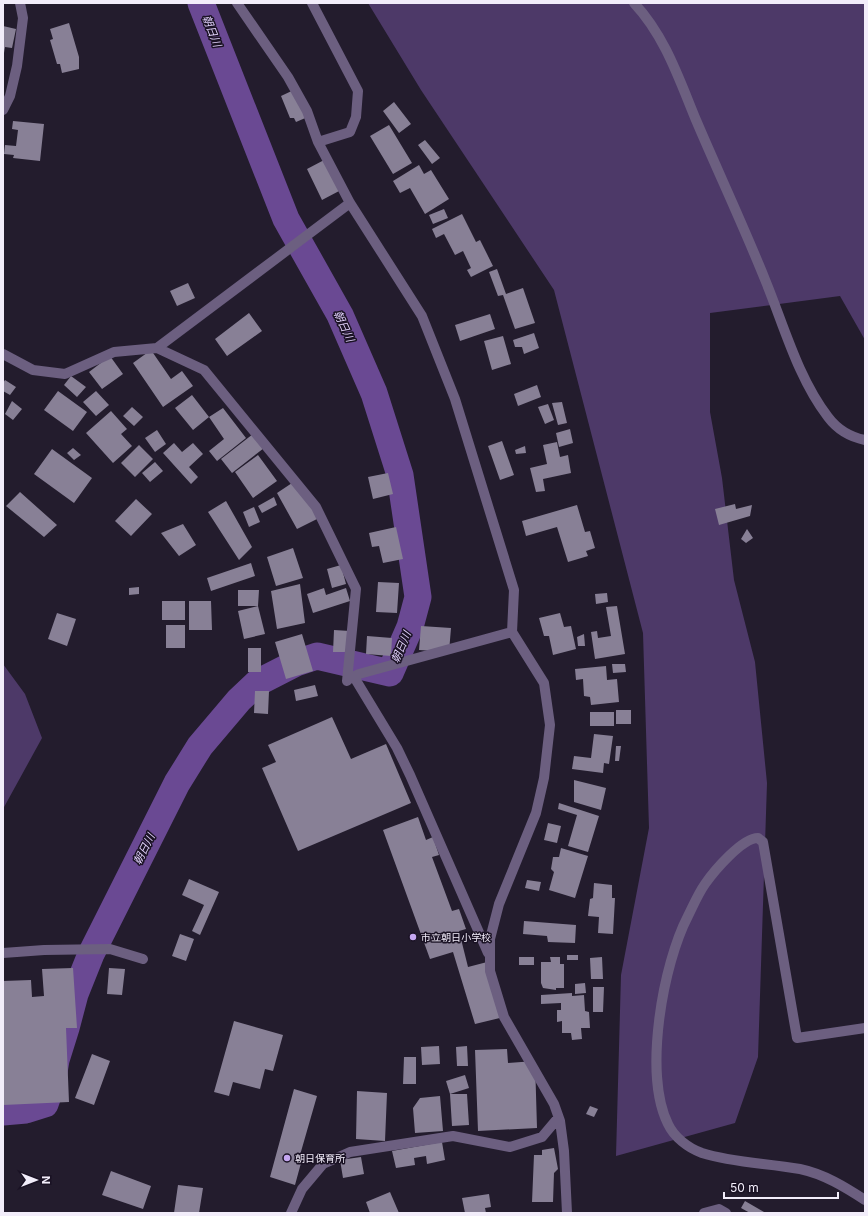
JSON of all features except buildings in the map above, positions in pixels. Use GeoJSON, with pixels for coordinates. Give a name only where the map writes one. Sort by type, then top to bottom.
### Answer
{"type":"FeatureCollection","features":[{"type":"Feature","properties":{"kind":"street"},"geometry":{"type":"LineString","coordinates":[[3,110],[10,96],[17,66],[23,18],[20,3]]}},
{"type":"Feature","properties":{"kind":"street"},"geometry":{"type":"LineString","coordinates":[[237,3],[288,77],[307,111],[318,142],[350,203],[422,316],[455,399],[514,590],[512,632],[544,683],[550,725],[544,778],[536,813],[499,904],[490,940],[490,971],[504,1017],[554,1104],[564,1151],[567,1213]]}},
{"type":"Feature","properties":{"kind":"street"},"geometry":{"type":"LineString","coordinates":[[312,3],[358,91],[356,116],[350,132],[318,142]]}},
{"type":"Feature","properties":{"kind":"street"},"geometry":{"type":"LineString","coordinates":[[634,3],[648,17],[676,70],[812,393],[828,417],[842,431],[854,438],[865,440]]}},
{"type":"Feature","properties":{"kind":"street"},"geometry":{"type":"LineString","coordinates":[[157,348],[350,203]]}},
{"type":"Feature","properties":{"kind":"street"},"geometry":{"type":"LineString","coordinates":[[3,354],[33,370],[65,374],[114,352],[157,348],[204,370],[316,508],[356,589],[347,681],[354,677],[512,632]]}},
{"type":"Feature","properties":{"kind":"street"},"geometry":{"type":"LineString","coordinates":[[354,677],[397,748],[410,774],[491,961]]}},
{"type":"Feature","properties":{"kind":"street"},"geometry":{"type":"LineString","coordinates":[[865,1028],[797,1038],[764,842],[758,838],[747,841],[737,849],[704,884],[683,925],[668,971],[658,1039],[657,1066],[658,1092],[668,1124],[676,1137],[701,1152],[801,1170],[824,1176],[865,1200]]}},
{"type":"Feature","properties":{"kind":"street"},"geometry":{"type":"LineString","coordinates":[[3,953],[44,950],[110,949],[142,959]]}},
{"type":"Feature","properties":{"kind":"street"},"geometry":{"type":"LineString","coordinates":[[291,1213],[302,1189],[323,1164],[350,1152],[453,1136],[510,1147],[542,1137],[558,1118]]}},
{"type":"Feature","properties":{"kind":"street"},"geometry":{"type":"LineString","coordinates":[[704,1213],[719,1209],[726,1213]]}},
{"type":"Feature","properties":{"kind":"shaded area"},"geometry":{"type":"Polygon","coordinates":[[[368,3],[865,3],[865,340],[840,296],[710,313],[710,412],[722,478],[734,580],[755,662],[767,783],[758,1057],[735,1123],[616,1156],[621,975],[649,828],[643,633],[554,290],[421,90],[368,3]]]}},
{"type":"Feature","properties":{"kind":"shaded area"},"geometry":{"type":"Polygon","coordinates":[[[3,664],[25,694],[42,738],[3,809],[3,664]]]}},
{"type":"Feature","properties":{"kind":"waterway","name":"朝日川"},"geometry":{"type":"LineString","coordinates":[[3,1112],[26,1110],[45,1104],[52,1084],[56,1060],[75,994],[91,954],[177,783],[200,746],[239,700],[257,683],[296,663],[317,656],[390,673],[410,627],[418,597],[400,475],[374,393],[340,315],[286,219],[201,3]]}},
{"type":"Feature","properties":{"kind":"place","name":"市立朝日小学校"},"geometry":{"type":"Point","coordinates":[413,937]}},
{"type":"Feature","properties":{"kind":"place","name":"朝日保育所"},"geometry":{"type":"Point","coordinates":[287,1158]}}]}
